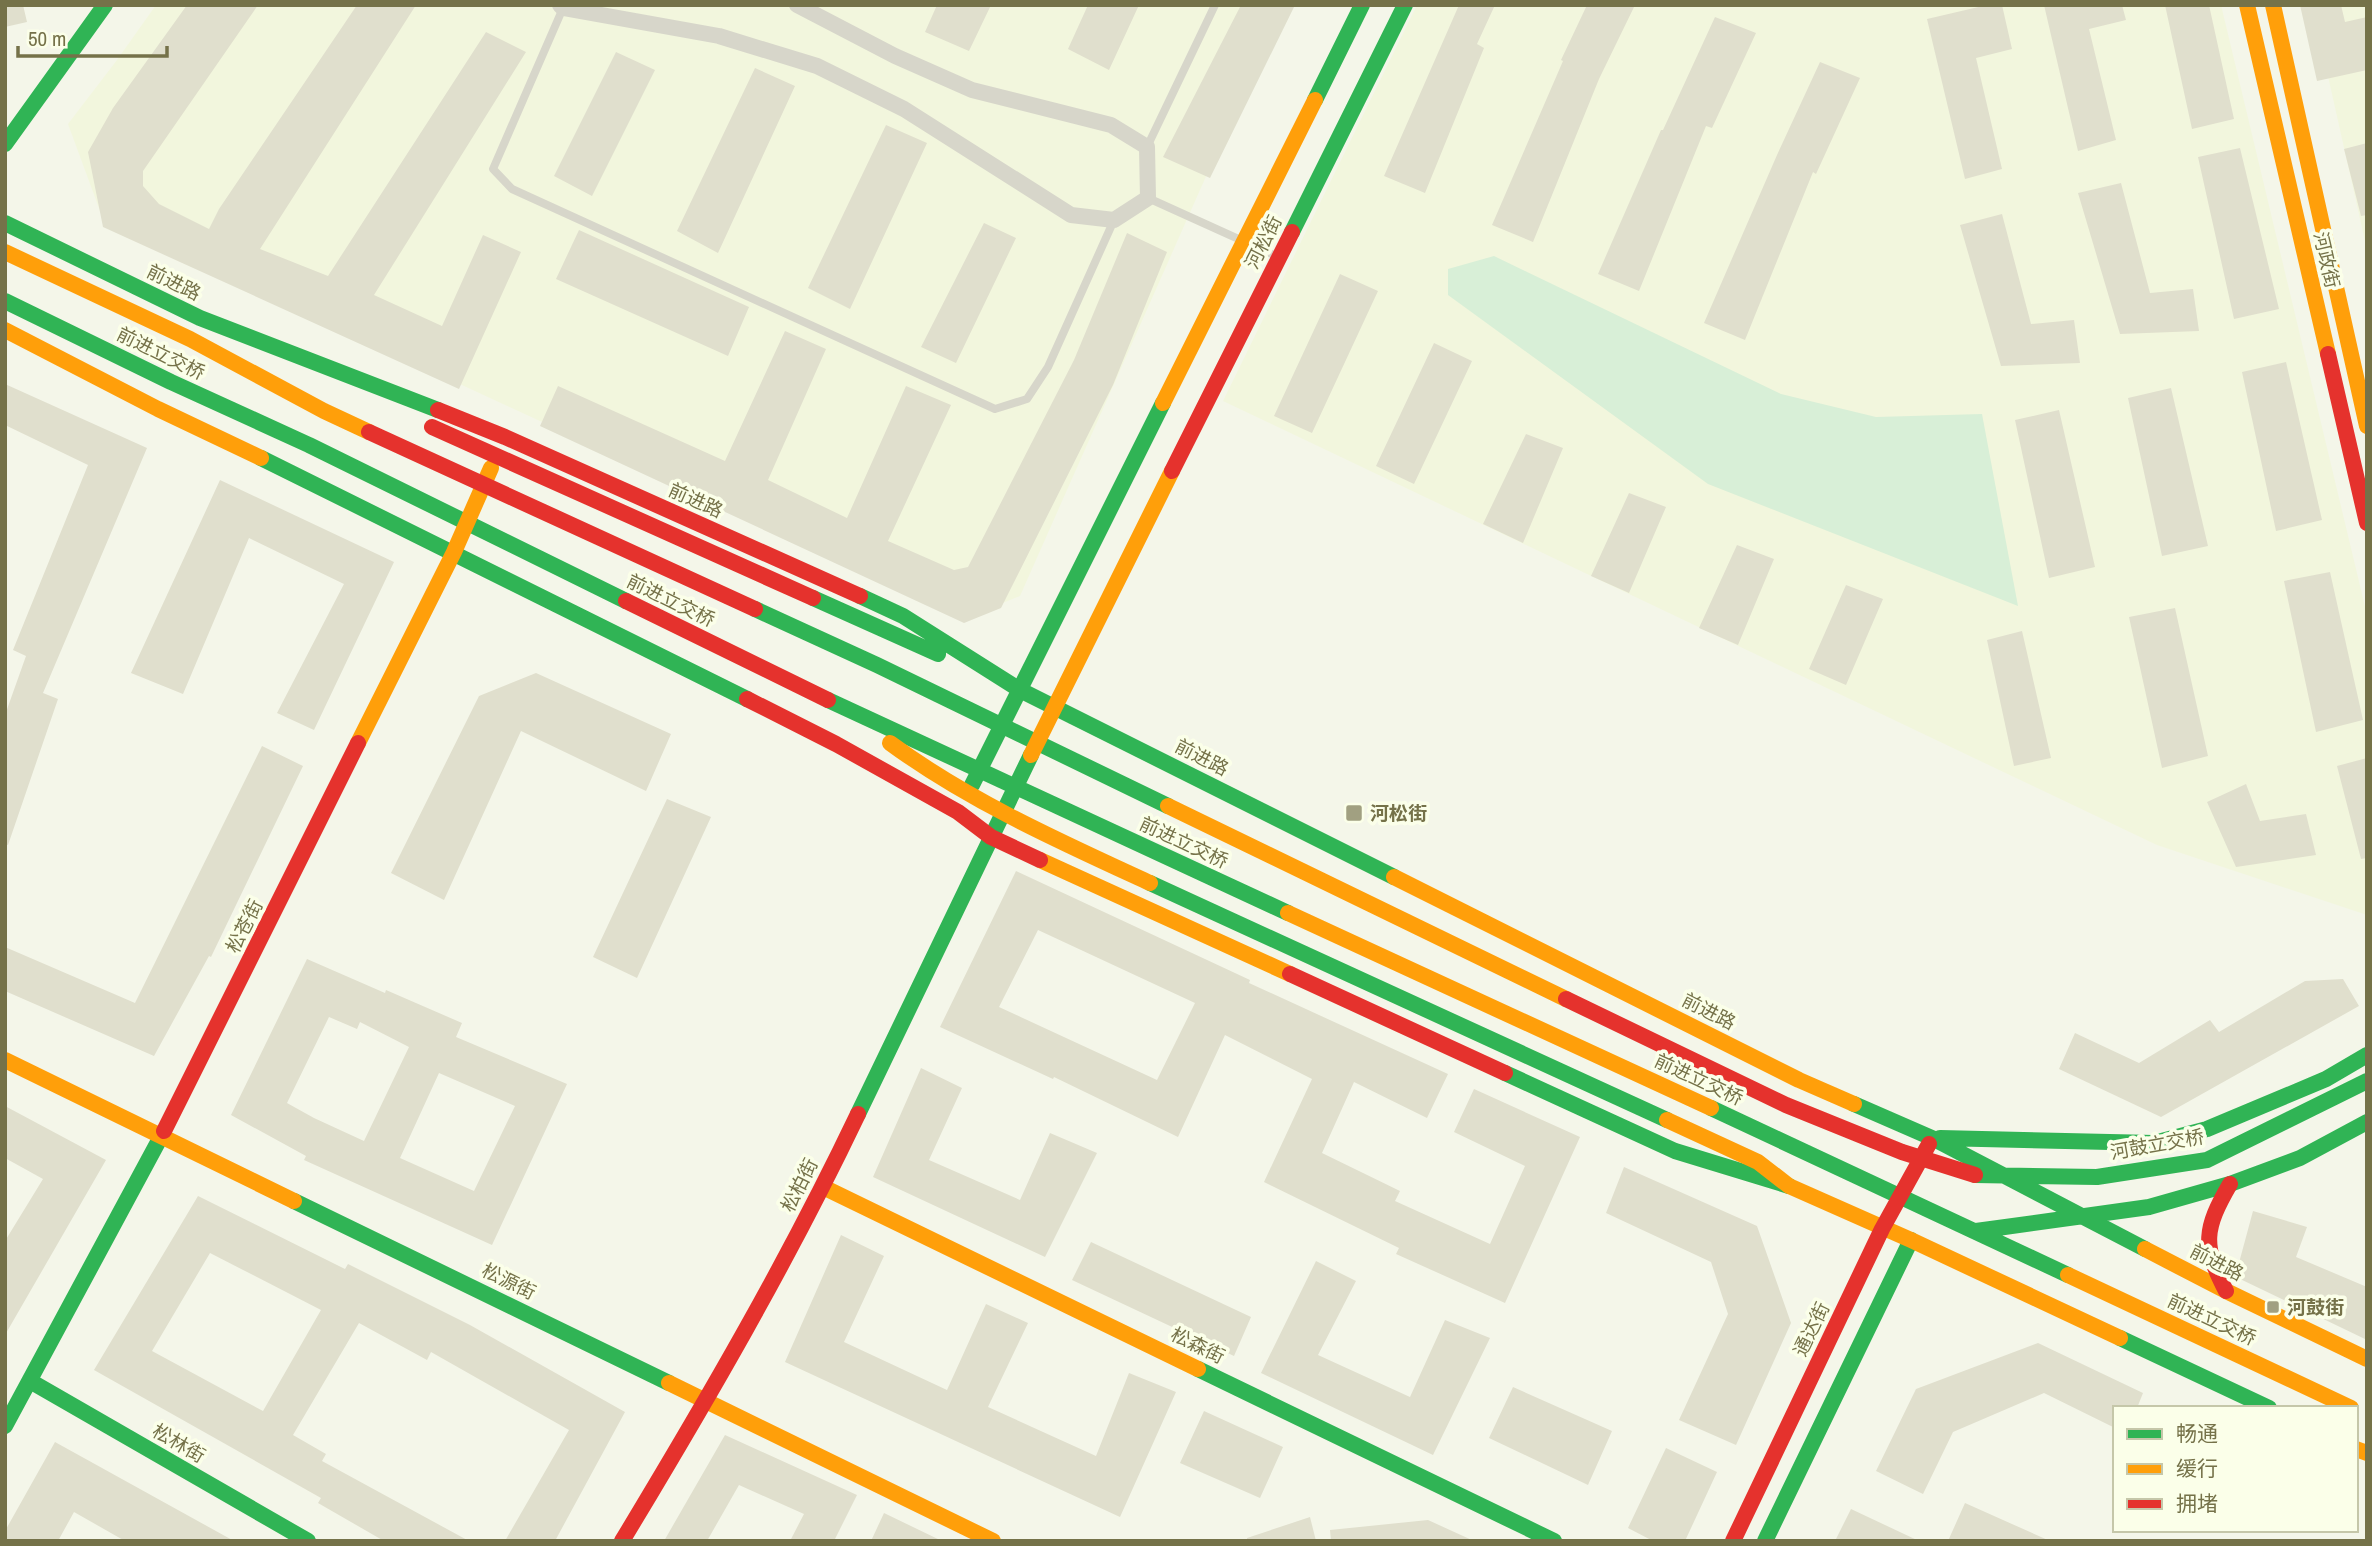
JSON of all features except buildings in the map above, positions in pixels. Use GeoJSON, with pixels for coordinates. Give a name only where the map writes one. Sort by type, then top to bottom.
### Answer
{"type":"FeatureCollection","features":[{"type":"Feature","properties":{"kind":"main road"},"geometry":{"type":"LineString","coordinates":[[5,144],[104,5]]}},
{"type":"Feature","properties":{"kind":"main road","name":"河松街"},"geometry":{"type":"LineString","coordinates":[[958,812],[1362,5]]}},
{"type":"Feature","properties":{"kind":"main road","name":"河松街"},"geometry":{"type":"LineString","coordinates":[[991,837],[1405,5]]}},
{"type":"Feature","properties":{"kind":"main road","name":"河政街"},"geometry":{"type":"LineString","coordinates":[[2247,5],[2367,523]]}},
{"type":"Feature","properties":{"kind":"main road","name":"河政街"},"geometry":{"type":"LineString","coordinates":[[2273,5],[2367,426]]}},
{"type":"Feature","properties":{"kind":"main road","name":"前进路"},"geometry":{"type":"LineString","coordinates":[[5,223],[200,318],[505,437],[902,616],[1020,690],[1799,1080],[1932,1138],[2226,1291],[2367,1359]]}},
{"type":"Feature","properties":{"kind":"main road","name":"前进立交桥"},"geometry":{"type":"LineString","coordinates":[[5,252],[190,339],[324,411],[877,665],[1786,1105],[1902,1152],[1980,1176]]}},
{"type":"Feature","properties":{"kind":"main road","name":"前进立交桥"},"geometry":{"type":"LineString","coordinates":[[5,301],[171,382],[309,445],[846,709],[1771,1136],[2347,1406]]}},
{"type":"Feature","properties":{"kind":"main road"},"geometry":{"type":"LineString","coordinates":[[5,330],[158,409],[295,473],[836,744],[958,812],[991,837],[1675,1151],[1789,1186],[1911,1240],[2265,1406]]}},
{"type":"Feature","properties":{"kind":"main road"},"geometry":{"type":"LineString","coordinates":[[190,339],[335,383],[1020,690]]}},
{"type":"Feature","properties":{"kind":"main road","name":"松苍街"},"geometry":{"type":"LineString","coordinates":[[5,1426],[162,1136],[454,552],[505,437]]}},
{"type":"Feature","properties":{"kind":"main road"},"geometry":{"type":"LineString","coordinates":[[846,709],[924,768],[1055,839],[1758,1162],[1789,1186]]}},
{"type":"Feature","properties":{"kind":"main road","name":"松柏街"},"geometry":{"type":"LineString","coordinates":[[622,1541],[706,1402],[823,1187],[991,837]]}},
{"type":"Feature","properties":{"kind":"main road"},"geometry":{"type":"LineString","coordinates":[[1932,1138],[2154,1143],[2207,1129],[2326,1079],[2367,1055]]}},
{"type":"Feature","properties":{"kind":"main road","name":"松源街"},"geometry":{"type":"LineString","coordinates":[[5,1060],[993,1541]]}},
{"type":"Feature","properties":{"kind":"main road","name":"河鼓立交桥"},"geometry":{"type":"LineString","coordinates":[[1980,1176],[2096,1177],[2207,1160],[2367,1081]]}},
{"type":"Feature","properties":{"kind":"main road"},"geometry":{"type":"LineString","coordinates":[[1911,1240],[2149,1207],[2230,1184],[2300,1158],[2367,1122]]}},
{"type":"Feature","properties":{"kind":"main road","name":"通达街"},"geometry":{"type":"LineString","coordinates":[[1733,1541],[1882,1229],[1932,1138]]}},
{"type":"Feature","properties":{"kind":"main road"},"geometry":{"type":"LineString","coordinates":[[2226,1291],[2211,1260],[2208,1242],[2211,1224],[2230,1184]]}},
{"type":"Feature","properties":{"kind":"main road","name":"松森街"},"geometry":{"type":"LineString","coordinates":[[823,1187],[1554,1541]]}},
{"type":"Feature","properties":{"kind":"main road"},"geometry":{"type":"LineString","coordinates":[[1765,1541],[1911,1240]]}},
{"type":"Feature","properties":{"kind":"main road","name":"松林街"},"geometry":{"type":"LineString","coordinates":[[30,1381],[308,1541]]}},
{"type":"Feature","properties":{"kind":"street"},"geometry":{"type":"LineString","coordinates":[[562,7],[719,36],[817,66],[904,109],[1070,215],[1114,219],[1148,198],[1147,147],[1111,125],[972,90],[895,56],[797,5]]}},
{"type":"Feature","properties":{"kind":"lane"},"geometry":{"type":"LineString","coordinates":[[1147,147],[1215,5]]}},
{"type":"Feature","properties":{"kind":"lane"},"geometry":{"type":"LineString","coordinates":[[562,7],[493,169],[512,189],[995,409],[1027,399],[1048,367],[1114,219]]}},
{"type":"Feature","properties":{"kind":"lane"},"geometry":{"type":"LineString","coordinates":[[1148,198],[1279,258]]}},
{"type":"Feature","properties":{"kind":"shaded area"},"geometry":{"type":"Polygon","coordinates":[[[156,5],[1282,5],[1020,596],[966,618],[103,219],[68,124],[156,5]]]}},
{"type":"Feature","properties":{"kind":"shaded area"},"geometry":{"type":"Polygon","coordinates":[[[1417,5],[2221,5],[2367,615],[2367,915],[2157,845],[1223,401],[1417,5]]]}},
{"type":"Feature","properties":{"kind":"shaded area"},"geometry":{"type":"Polygon","coordinates":[[[2312,5],[2367,5],[2367,250],[2312,5]]]}},
{"type":"Feature","properties":{"kind":"shaded area"},"geometry":{"type":"Polygon","coordinates":[[[1494,256],[1781,394],[1876,417],[1982,414],[2018,606],[1708,484],[1448,295],[1448,269],[1494,256]]]}},
{"type":"Feature","properties":{"kind":"traffic: fast"},"geometry":{"type":"LineString","coordinates":[[5,144],[105,5]]}},
{"type":"Feature","properties":{"kind":"traffic: fast"},"geometry":{"type":"LineString","coordinates":[[1315,100],[1362,5]]}},
{"type":"Feature","properties":{"kind":"traffic: fast"},"geometry":{"type":"LineString","coordinates":[[1292,232],[1405,5]]}},
{"type":"Feature","properties":{"kind":"traffic: fast"},"geometry":{"type":"LineString","coordinates":[[5,223],[200,318],[438,410]]}},
{"type":"Feature","properties":{"kind":"traffic: fast"},"geometry":{"type":"LineString","coordinates":[[5,301],[171,382],[309,445],[626,601]]}},
{"type":"Feature","properties":{"kind":"traffic: fast"},"geometry":{"type":"LineString","coordinates":[[972,785],[1163,403]]}},
{"type":"Feature","properties":{"kind":"traffic: fast"},"geometry":{"type":"LineString","coordinates":[[261,458],[747,699]]}},
{"type":"Feature","properties":{"kind":"traffic: fast"},"geometry":{"type":"LineString","coordinates":[[860,596],[903,616],[1020,690],[1394,877]]}},
{"type":"Feature","properties":{"kind":"traffic: fast"},"geometry":{"type":"LineString","coordinates":[[813,598],[938,654]]}},
{"type":"Feature","properties":{"kind":"traffic: fast"},"geometry":{"type":"LineString","coordinates":[[755,609],[1168,806]]}},
{"type":"Feature","properties":{"kind":"traffic: fast"},"geometry":{"type":"LineString","coordinates":[[828,700],[1288,913]]}},
{"type":"Feature","properties":{"kind":"traffic: fast"},"geometry":{"type":"LineString","coordinates":[[858,1114],[1031,755]]}},
{"type":"Feature","properties":{"kind":"traffic: fast"},"geometry":{"type":"LineString","coordinates":[[1150,883],[1667,1120]]}},
{"type":"Feature","properties":{"kind":"traffic: fast"},"geometry":{"type":"LineString","coordinates":[[1940,1138],[2154,1143],[2207,1129],[2326,1079],[2367,1055]]}},
{"type":"Feature","properties":{"kind":"traffic: fast"},"geometry":{"type":"LineString","coordinates":[[1505,1073],[1675,1151],[1789,1186]]}},
{"type":"Feature","properties":{"kind":"traffic: fast"},"geometry":{"type":"LineString","coordinates":[[1975,1175],[2097,1177],[2207,1160],[2367,1081]]}},
{"type":"Feature","properties":{"kind":"traffic: fast"},"geometry":{"type":"LineString","coordinates":[[1854,1104],[1932,1138],[2145,1249]]}},
{"type":"Feature","properties":{"kind":"traffic: fast"},"geometry":{"type":"LineString","coordinates":[[1711,1108],[2068,1275]]}},
{"type":"Feature","properties":{"kind":"traffic: fast"},"geometry":{"type":"LineString","coordinates":[[1976,1231],[2149,1207],[2230,1184],[2300,1158],[2367,1122]]}},
{"type":"Feature","properties":{"kind":"traffic: fast"},"geometry":{"type":"LineString","coordinates":[[5,1426],[164,1131]]}},
{"type":"Feature","properties":{"kind":"traffic: fast"},"geometry":{"type":"LineString","coordinates":[[294,1201],[669,1383]]}},
{"type":"Feature","properties":{"kind":"traffic: fast"},"geometry":{"type":"LineString","coordinates":[[1765,1541],[1911,1240]]}},
{"type":"Feature","properties":{"kind":"traffic: fast"},"geometry":{"type":"LineString","coordinates":[[2120,1338],[2265,1406]]}},
{"type":"Feature","properties":{"kind":"traffic: fast"},"geometry":{"type":"LineString","coordinates":[[1198,1369],[1554,1541]]}},
{"type":"Feature","properties":{"kind":"traffic: fast"},"geometry":{"type":"LineString","coordinates":[[30,1381],[308,1541]]}},
{"type":"Feature","properties":{"kind":"traffic: slow"},"geometry":{"type":"LineString","coordinates":[[2247,5],[2328,354]]}},
{"type":"Feature","properties":{"kind":"traffic: slow"},"geometry":{"type":"LineString","coordinates":[[2273,5],[2367,426]]}},
{"type":"Feature","properties":{"kind":"traffic: slow"},"geometry":{"type":"LineString","coordinates":[[1163,403],[1315,100]]}},
{"type":"Feature","properties":{"kind":"traffic: slow"},"geometry":{"type":"LineString","coordinates":[[5,252],[190,339],[324,411],[369,432]]}},
{"type":"Feature","properties":{"kind":"traffic: slow"},"geometry":{"type":"LineString","coordinates":[[5,330],[158,409],[261,458]]}},
{"type":"Feature","properties":{"kind":"traffic: slow"},"geometry":{"type":"LineString","coordinates":[[358,743],[454,552],[491,468]]}},
{"type":"Feature","properties":{"kind":"traffic: slow"},"geometry":{"type":"LineString","coordinates":[[1031,755],[1172,471]]}},
{"type":"Feature","properties":{"kind":"traffic: slow"},"geometry":{"type":"LineString","coordinates":[[890,743],[951,784],[984,802],[1150,883]]}},
{"type":"Feature","properties":{"kind":"traffic: slow"},"geometry":{"type":"LineString","coordinates":[[1168,806],[1566,999]]}},
{"type":"Feature","properties":{"kind":"traffic: slow"},"geometry":{"type":"LineString","coordinates":[[1040,860],[1290,974]]}},
{"type":"Feature","properties":{"kind":"traffic: slow"},"geometry":{"type":"LineString","coordinates":[[1394,877],[1799,1080],[1854,1104]]}},
{"type":"Feature","properties":{"kind":"traffic: slow"},"geometry":{"type":"LineString","coordinates":[[1288,913],[1711,1108]]}},
{"type":"Feature","properties":{"kind":"traffic: slow"},"geometry":{"type":"LineString","coordinates":[[5,1060],[294,1201]]}},
{"type":"Feature","properties":{"kind":"traffic: slow"},"geometry":{"type":"LineString","coordinates":[[1667,1120],[1758,1162],[1789,1186],[2120,1338]]}},
{"type":"Feature","properties":{"kind":"traffic: slow"},"geometry":{"type":"LineString","coordinates":[[823,1187],[1198,1369]]}},
{"type":"Feature","properties":{"kind":"traffic: slow"},"geometry":{"type":"LineString","coordinates":[[2145,1249],[2367,1359]]}},
{"type":"Feature","properties":{"kind":"traffic: slow"},"geometry":{"type":"LineString","coordinates":[[2068,1275],[2347,1406]]}},
{"type":"Feature","properties":{"kind":"traffic: slow"},"geometry":{"type":"LineString","coordinates":[[669,1383],[993,1541]]}},
{"type":"Feature","properties":{"kind":"traffic: slow"},"geometry":{"type":"LineString","coordinates":[[2358,1450],[2367,1453]]}},
{"type":"Feature","properties":{"kind":"traffic: jam"},"geometry":{"type":"LineString","coordinates":[[1172,471],[1292,232]]}},
{"type":"Feature","properties":{"kind":"traffic: jam"},"geometry":{"type":"LineString","coordinates":[[2328,354],[2367,523]]}},
{"type":"Feature","properties":{"kind":"traffic: jam"},"geometry":{"type":"LineString","coordinates":[[438,410],[505,437],[860,596]]}},
{"type":"Feature","properties":{"kind":"traffic: jam"},"geometry":{"type":"LineString","coordinates":[[432,427],[813,598]]}},
{"type":"Feature","properties":{"kind":"traffic: jam"},"geometry":{"type":"LineString","coordinates":[[369,432],[755,609]]}},
{"type":"Feature","properties":{"kind":"traffic: jam"},"geometry":{"type":"LineString","coordinates":[[626,601],[828,700]]}},
{"type":"Feature","properties":{"kind":"traffic: jam"},"geometry":{"type":"LineString","coordinates":[[747,699],[836,744],[958,812],[991,837],[1040,860]]}},
{"type":"Feature","properties":{"kind":"traffic: jam"},"geometry":{"type":"LineString","coordinates":[[164,1131],[358,743]]}},
{"type":"Feature","properties":{"kind":"traffic: jam"},"geometry":{"type":"LineString","coordinates":[[1290,974],[1505,1073]]}},
{"type":"Feature","properties":{"kind":"traffic: jam"},"geometry":{"type":"LineString","coordinates":[[1566,999],[1786,1105],[1902,1152],[1975,1175]]}},
{"type":"Feature","properties":{"kind":"traffic: jam"},"geometry":{"type":"LineString","coordinates":[[622,1541],[745,1330],[858,1114]]}},
{"type":"Feature","properties":{"kind":"traffic: jam"},"geometry":{"type":"LineString","coordinates":[[1733,1541],[1882,1229],[1929,1144]]}},
{"type":"Feature","properties":{"kind":"traffic: jam"},"geometry":{"type":"LineString","coordinates":[[2226,1291],[2213,1261],[2209,1237],[2215,1213],[2230,1184]]}},
{"type":"Feature","properties":{"kind":"place","name":"河松街"},"geometry":{"type":"Point","coordinates":[1354,813]}},
{"type":"Feature","properties":{"kind":"place","name":"河鼓街"},"geometry":{"type":"Point","coordinates":[2273,1307]}}]}
